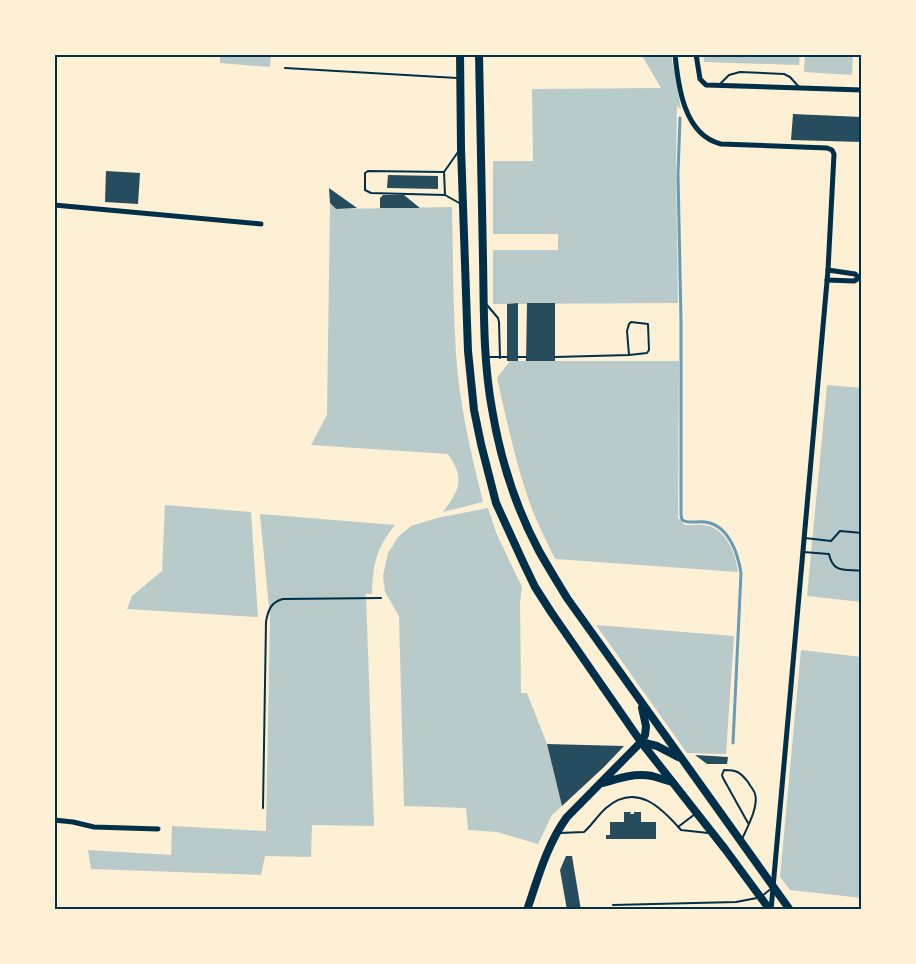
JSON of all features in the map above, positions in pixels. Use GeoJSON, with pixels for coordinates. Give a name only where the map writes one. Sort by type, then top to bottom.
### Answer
{"type":"FeatureCollection","features":[{"type":"Feature","properties":{"kind":"main road"},"geometry":{"type":"LineString","coordinates":[[460,54],[461,148],[470,381],[481,444],[496,503],[541,595],[641,742],[771,910]]}},
{"type":"Feature","properties":{"kind":"main road"},"geometry":{"type":"LineString","coordinates":[[479,54],[486,357],[492,409],[505,465],[520,510],[538,550],[573,607],[790,910]]}},
{"type":"Feature","properties":{"kind":"main road"},"geometry":{"type":"LineString","coordinates":[[527,910],[556,833],[567,817],[641,742],[645,735],[646,722],[639,699]]}},
{"type":"Feature","properties":{"kind":"main road"},"geometry":{"type":"LineString","coordinates":[[641,742],[667,750],[685,763]]}},
{"type":"Feature","properties":{"kind":"main road"},"geometry":{"type":"LineString","coordinates":[[600,785],[621,777],[643,775],[673,782]]}},
{"type":"Feature","properties":{"kind":"street"},"geometry":{"type":"LineString","coordinates":[[675,54],[679,84],[688,114],[696,128],[712,142],[827,148],[834,154],[828,270],[771,910]]}},
{"type":"Feature","properties":{"kind":"street"},"geometry":{"type":"LineString","coordinates":[[696,54],[700,78],[706,85],[862,90]]}},
{"type":"Feature","properties":{"kind":"street"},"geometry":{"type":"LineString","coordinates":[[54,205],[261,224]]}},
{"type":"Feature","properties":{"kind":"street"},"geometry":{"type":"LineString","coordinates":[[827,280],[854,281],[860,278],[855,274],[828,270]]}},
{"type":"Feature","properties":{"kind":"street"},"geometry":{"type":"LineString","coordinates":[[54,820],[94,827],[158,830]]}},
{"type":"Feature","properties":{"kind":"lane"},"geometry":{"type":"LineString","coordinates":[[285,68],[460,78]]}},
{"type":"Feature","properties":{"kind":"lane"},"geometry":{"type":"LineString","coordinates":[[719,86],[729,75],[740,72],[784,74],[800,88]]}},
{"type":"Feature","properties":{"kind":"lane"},"geometry":{"type":"LineString","coordinates":[[445,195],[444,172],[461,148]]}},
{"type":"Feature","properties":{"kind":"lane"},"geometry":{"type":"LineString","coordinates":[[444,172],[368,171],[365,173],[365,190],[371,193],[445,195],[463,205]]}},
{"type":"Feature","properties":{"kind":"lane"},"geometry":{"type":"LineString","coordinates":[[484,301],[498,318],[500,358]]}},
{"type":"Feature","properties":{"kind":"lane"},"geometry":{"type":"LineString","coordinates":[[555,357],[629,355],[648,351],[648,324],[631,322],[629,324],[627,331],[629,355]]}},
{"type":"Feature","properties":{"kind":"lane"},"geometry":{"type":"LineString","coordinates":[[486,357],[507,357]]}},
{"type":"Feature","properties":{"kind":"lane"},"geometry":{"type":"LineString","coordinates":[[518,357],[526,357]]}},
{"type":"Feature","properties":{"kind":"lane"},"geometry":{"type":"LineString","coordinates":[[805,538],[831,541],[840,531],[862,533]]}},
{"type":"Feature","properties":{"kind":"lane"},"geometry":{"type":"LineString","coordinates":[[803,552],[829,554],[836,568],[862,571]]}},
{"type":"Feature","properties":{"kind":"lane"},"geometry":{"type":"LineString","coordinates":[[263,808],[266,622],[270,607],[274,602],[284,599],[381,598]]}},
{"type":"Feature","properties":{"kind":"lane"},"geometry":{"type":"LineString","coordinates":[[741,841],[748,823],[755,805],[756,795],[742,774],[724,770],[723,778],[748,823]]}},
{"type":"Feature","properties":{"kind":"lane"},"geometry":{"type":"LineString","coordinates":[[556,833],[584,832],[607,807],[633,796],[652,803],[682,830],[712,833]]}},
{"type":"Feature","properties":{"kind":"lane"},"geometry":{"type":"LineString","coordinates":[[678,827],[696,813]]}},
{"type":"Feature","properties":{"kind":"lane"},"geometry":{"type":"LineString","coordinates":[[613,905],[736,902],[760,897],[773,887]]}},
{"type":"Feature","properties":{"kind":"shaded area"},"geometry":{"type":"Polygon","coordinates":[[[220,54],[271,54],[270,67],[220,63],[220,54]]]}},
{"type":"Feature","properties":{"kind":"shaded area"},"geometry":{"type":"Polygon","coordinates":[[[641,54],[671,54],[681,109],[677,106],[678,303],[493,304],[493,250],[558,250],[558,234],[493,234],[493,161],[533,161],[532,89],[661,88],[641,54]]]}},
{"type":"Feature","properties":{"kind":"shaded area"},"geometry":{"type":"Polygon","coordinates":[[[703,54],[800,54],[799,65],[704,62],[703,54]]]}},
{"type":"Feature","properties":{"kind":"shaded area"},"geometry":{"type":"Polygon","coordinates":[[[805,54],[853,54],[852,75],[804,72],[805,54]]]}},
{"type":"Feature","properties":{"kind":"shaded area"},"geometry":{"type":"Polygon","coordinates":[[[330,203],[336,209],[452,207],[454,317],[458,372],[466,428],[483,502],[443,512],[457,490],[458,484],[457,470],[448,454],[311,445],[327,415],[330,203]]]}},
{"type":"Feature","properties":{"kind":"shaded area"},"geometry":{"type":"Polygon","coordinates":[[[510,361],[679,361],[678,518],[685,525],[709,526],[721,533],[733,551],[738,572],[555,559],[527,495],[514,452],[497,378],[510,361]]]}},
{"type":"Feature","properties":{"kind":"shaded area"},"geometry":{"type":"Polygon","coordinates":[[[827,385],[862,388],[862,602],[807,596],[827,385]]]}},
{"type":"Feature","properties":{"kind":"shaded area"},"geometry":{"type":"Polygon","coordinates":[[[165,505],[251,512],[258,617],[127,609],[132,596],[162,571],[165,505]]]}},
{"type":"Feature","properties":{"kind":"shaded area"},"geometry":{"type":"Polygon","coordinates":[[[488,508],[497,535],[522,587],[520,603],[521,693],[527,693],[547,744],[562,806],[552,815],[538,844],[497,832],[468,830],[466,808],[404,806],[399,616],[385,592],[383,576],[388,553],[398,537],[411,526],[437,518],[488,508]]]}},
{"type":"Feature","properties":{"kind":"shaded area"},"geometry":{"type":"Polygon","coordinates":[[[260,514],[395,525],[377,557],[372,594],[366,594],[374,826],[312,825],[311,857],[265,856],[261,875],[91,869],[88,850],[171,855],[172,826],[266,831],[270,619],[260,514]]]}},
{"type":"Feature","properties":{"kind":"shaded area"},"geometry":{"type":"Polygon","coordinates":[[[596,625],[734,636],[726,754],[687,753],[596,625]]]}},
{"type":"Feature","properties":{"kind":"shaded area"},"geometry":{"type":"Polygon","coordinates":[[[801,650],[862,657],[862,898],[790,890],[780,877],[801,650]]]}},
{"type":"Feature","properties":{"kind":"building"},"geometry":{"type":"Polygon","coordinates":[[[793,114],[862,117],[862,142],[791,140],[793,114]]]}},
{"type":"Feature","properties":{"kind":"building"},"geometry":{"type":"Polygon","coordinates":[[[106,171],[140,173],[138,204],[105,202],[106,171]]]}},
{"type":"Feature","properties":{"kind":"building"},"geometry":{"type":"Polygon","coordinates":[[[388,175],[438,176],[438,189],[387,188],[388,175]]]}},
{"type":"Feature","properties":{"kind":"building"},"geometry":{"type":"Polygon","coordinates":[[[329,188],[357,208],[336,209],[330,203],[329,188]]]}},
{"type":"Feature","properties":{"kind":"building"},"geometry":{"type":"Polygon","coordinates":[[[383,195],[404,195],[420,208],[380,208],[380,198],[383,195]]]}},
{"type":"Feature","properties":{"kind":"building"},"geometry":{"type":"Polygon","coordinates":[[[518,303],[518,361],[507,361],[507,304],[518,303]]]}},
{"type":"Feature","properties":{"kind":"building"},"geometry":{"type":"Polygon","coordinates":[[[527,303],[555,303],[555,361],[526,361],[527,303]]]}},
{"type":"Feature","properties":{"kind":"building"},"geometry":{"type":"Polygon","coordinates":[[[547,744],[624,746],[562,806],[547,744]]]}},
{"type":"Feature","properties":{"kind":"building"},"geometry":{"type":"Polygon","coordinates":[[[695,755],[728,757],[727,764],[707,764],[695,755]]]}},
{"type":"Feature","properties":{"kind":"building"},"geometry":{"type":"Polygon","coordinates":[[[624,812],[634,814],[634,812],[641,812],[641,822],[656,822],[656,839],[606,839],[606,835],[610,835],[610,822],[624,822],[624,812]]]}},
{"type":"Feature","properties":{"kind":"building"},"geometry":{"type":"Polygon","coordinates":[[[566,856],[572,856],[581,910],[567,910],[560,870],[566,856]]]}},
{"type":"Feature","properties":{"kind":"waterway"},"geometry":{"type":"LineString","coordinates":[[680,118],[678,174],[681,515],[682,520],[713,524],[726,534],[735,549],[740,565],[733,743]]}}]}
